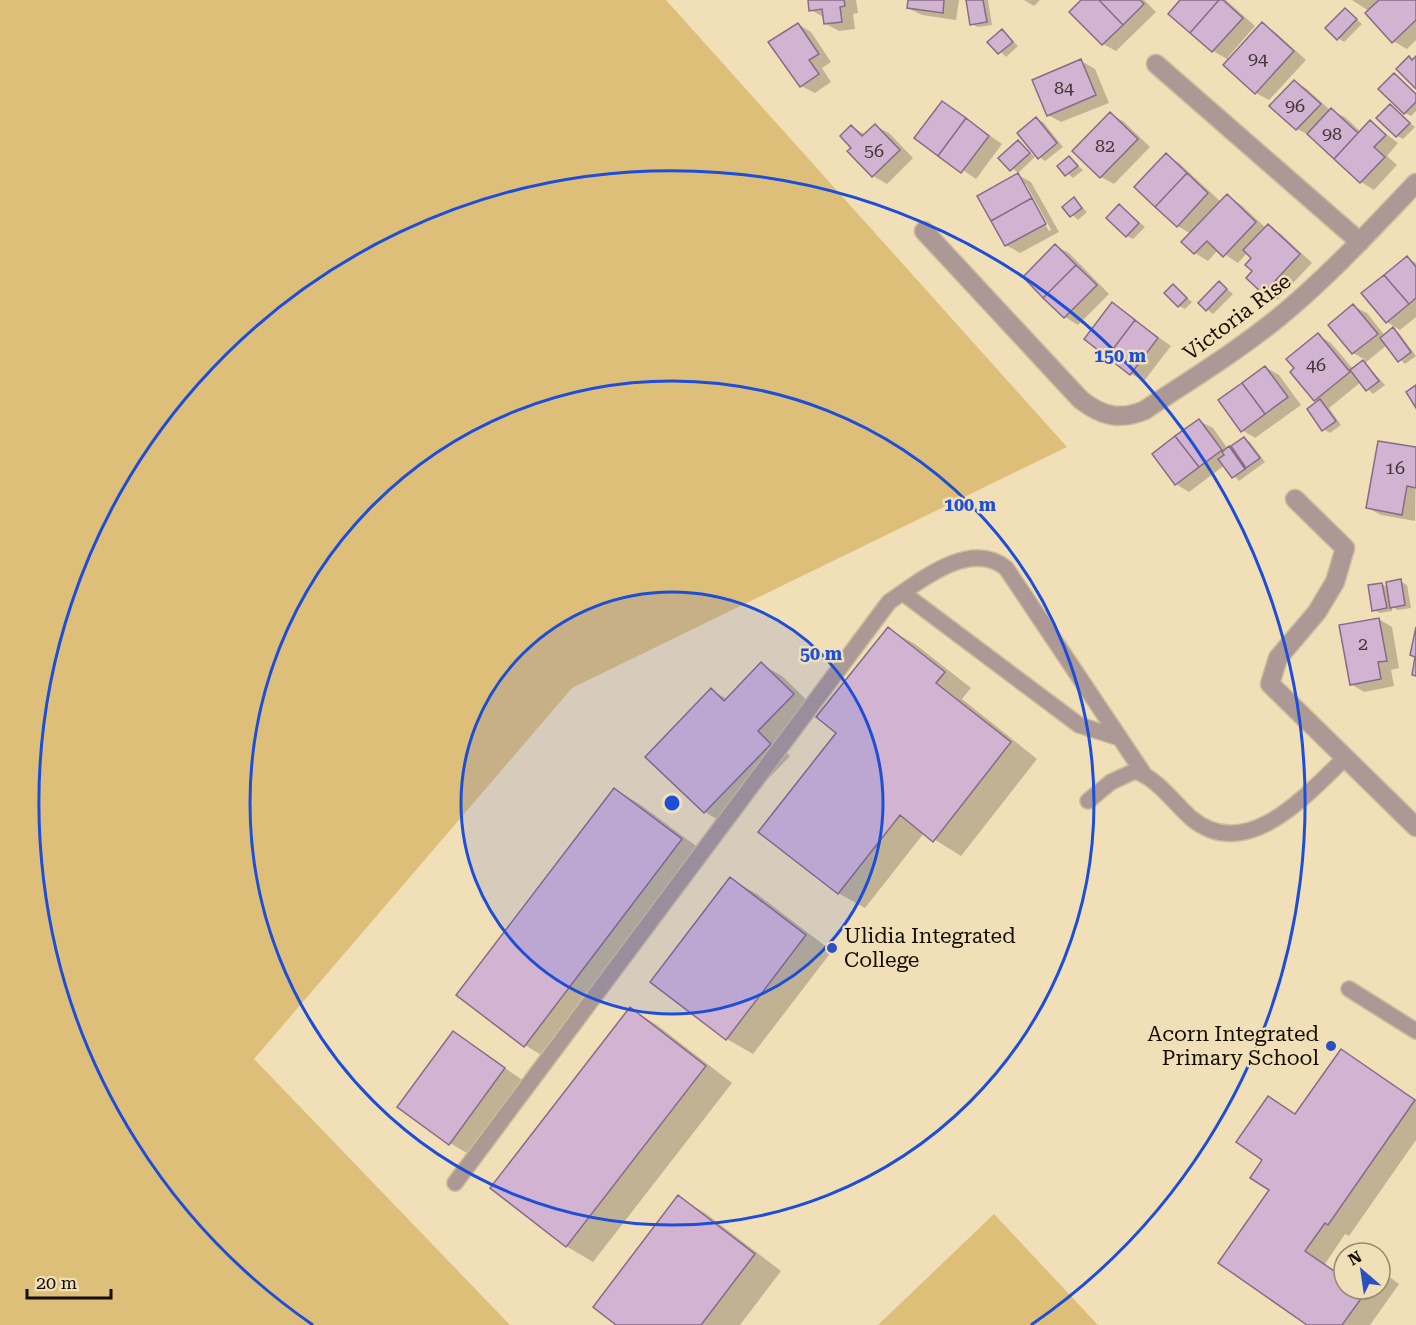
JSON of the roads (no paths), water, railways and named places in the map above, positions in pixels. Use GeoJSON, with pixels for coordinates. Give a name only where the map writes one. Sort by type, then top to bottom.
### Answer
{"type":"FeatureCollection","features":[{"type":"Feature","properties":{"kind":"street"},"geometry":{"type":"LineString","coordinates":[[1156,64],[1359,242]]}},
{"type":"Feature","properties":{"kind":"street","name":"Victoria Rise"},"geometry":{"type":"LineString","coordinates":[[924,231],[1081,400],[1096,412],[1115,417],[1131,416],[1145,410],[1225,357],[1276,319],[1325,277],[1416,183]]}},
{"type":"Feature","properties":{"kind":"street"},"geometry":{"type":"LineString","coordinates":[[1296,499],[1345,548],[1335,582],[1317,612],[1278,658],[1270,684],[1416,828]]}},
{"type":"Feature","properties":{"kind":"lane"},"geometry":{"type":"LineString","coordinates":[[455,1183],[889,602],[940,570],[968,558],[986,558],[1000,563],[1012,575],[1144,774],[1198,824],[1229,834],[1248,831],[1272,822],[1293,807],[1346,757]]}},
{"type":"Feature","properties":{"kind":"lane"},"geometry":{"type":"LineString","coordinates":[[903,593],[1079,725],[1120,738]]}},
{"type":"Feature","properties":{"kind":"lane"},"geometry":{"type":"LineString","coordinates":[[1088,801],[1126,773],[1135,771],[1144,774]]}},
{"type":"Feature","properties":{"kind":"lane"},"geometry":{"type":"LineString","coordinates":[[1349,989],[1416,1031]]}},
{"type":"Feature","properties":{"kind":"place","name":"Ulidia Integrated College"},"geometry":{"type":"Point","coordinates":[832,948]}},
{"type":"Feature","properties":{"kind":"place","name":"Acorn Integrated Primary School"},"geometry":{"type":"Point","coordinates":[1331,1046]}}]}
